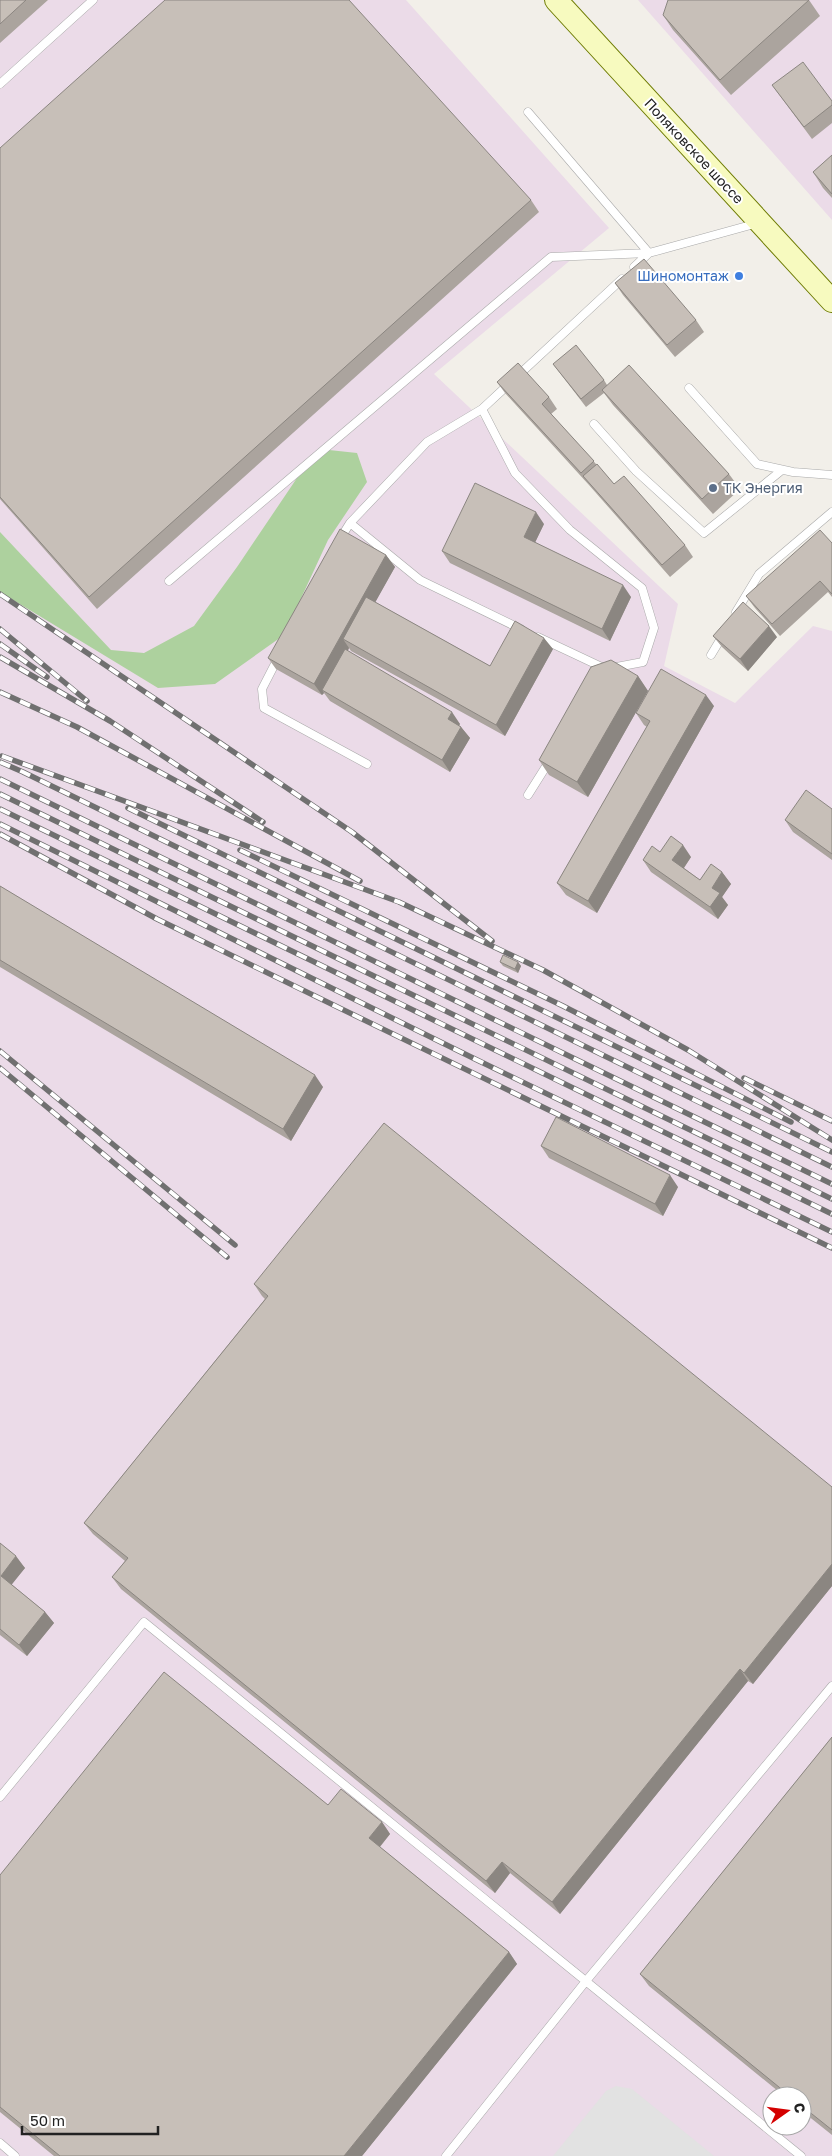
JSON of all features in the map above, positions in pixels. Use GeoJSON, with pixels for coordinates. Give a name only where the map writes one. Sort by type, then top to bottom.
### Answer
{"type":"FeatureCollection","features":[{"type":"Feature","properties":{"kind":"main road","name":"Поляковское шоссе"},"geometry":{"type":"LineString","coordinates":[[556,0],[832,302]]}},
{"type":"Feature","properties":{"kind":"lane"},"geometry":{"type":"LineString","coordinates":[[0,84],[93,0]]}},
{"type":"Feature","properties":{"kind":"lane"},"geometry":{"type":"LineString","coordinates":[[528,112],[649,253]]}},
{"type":"Feature","properties":{"kind":"lane"},"geometry":{"type":"LineString","coordinates":[[169,581],[551,257],[649,253],[760,223]]}},
{"type":"Feature","properties":{"kind":"lane"},"geometry":{"type":"LineString","coordinates":[[337,546],[350,523],[428,442],[482,409],[649,253]]}},
{"type":"Feature","properties":{"kind":"lane"},"geometry":{"type":"LineString","coordinates":[[689,388],[757,464],[782,470],[832,475]]}},
{"type":"Feature","properties":{"kind":"lane"},"geometry":{"type":"LineString","coordinates":[[350,523],[420,580],[606,669],[643,662],[654,628],[642,588],[570,530],[515,474],[482,409]]}},
{"type":"Feature","properties":{"kind":"lane"},"geometry":{"type":"LineString","coordinates":[[594,424],[636,471],[704,533],[782,470]]}},
{"type":"Feature","properties":{"kind":"lane"},"geometry":{"type":"LineString","coordinates":[[730,623],[759,574],[832,512]]}},
{"type":"Feature","properties":{"kind":"lane"},"geometry":{"type":"LineString","coordinates":[[711,655],[725,631]]}},
{"type":"Feature","properties":{"kind":"lane"},"geometry":{"type":"LineString","coordinates":[[280,654],[262,689],[264,708],[367,764]]}},
{"type":"Feature","properties":{"kind":"lane"},"geometry":{"type":"LineString","coordinates":[[600,678],[606,669]]}},
{"type":"Feature","properties":{"kind":"lane"},"geometry":{"type":"LineString","coordinates":[[528,795],[554,753]]}},
{"type":"Feature","properties":{"kind":"lane"},"geometry":{"type":"LineString","coordinates":[[0,1797],[144,1622],[801,2156]]}},
{"type":"Feature","properties":{"kind":"lane"},"geometry":{"type":"LineString","coordinates":[[446,2156],[586,1981],[832,1686]]}},
{"type":"Feature","properties":{"kind":"lane"},"geometry":{"type":"LineString","coordinates":[[0,2144],[15,2156]]}},
{"type":"Feature","properties":{"kind":"shaded area"},"geometry":{"type":"Polygon","coordinates":[[[0,0],[406,0],[609,228],[434,374],[678,604],[664,666],[735,703],[813,626],[832,631],[832,2156],[0,2156],[0,0]]]}},
{"type":"Feature","properties":{"kind":"shaded area"},"geometry":{"type":"Polygon","coordinates":[[[638,0],[832,0],[832,220],[638,0]]]}},
{"type":"Feature","properties":{"kind":"shaded area"},"geometry":{"type":"Polygon","coordinates":[[[616,2086],[632,2089],[714,2156],[553,2156],[606,2091],[616,2086]]]}},
{"type":"Feature","properties":{"kind":"green space"},"geometry":{"type":"Polygon","coordinates":[[[329,450],[357,453],[367,482],[328,540],[284,635],[215,684],[158,688],[0,592],[0,532],[111,650],[144,653],[194,626],[237,567],[297,478],[329,450]]]}},
{"type":"Feature","properties":{"kind":"building"},"geometry":{"type":"Polygon","coordinates":[[[0,0],[26,0],[0,24],[0,0]]]}},
{"type":"Feature","properties":{"kind":"building"},"geometry":{"type":"Polygon","coordinates":[[[165,0],[349,0],[531,200],[89,597],[0,497],[0,148],[165,0]]]}},
{"type":"Feature","properties":{"kind":"building"},"geometry":{"type":"Polygon","coordinates":[[[668,0],[809,0],[720,80],[663,15],[668,0]]]}},
{"type":"Feature","properties":{"kind":"building"},"geometry":{"type":"Polygon","coordinates":[[[803,62],[832,101],[832,105],[804,127],[772,85],[803,62]]]}},
{"type":"Feature","properties":{"kind":"building"},"geometry":{"type":"Polygon","coordinates":[[[832,155],[832,194],[813,172],[832,155]]]}},
{"type":"Feature","properties":{"kind":"building"},"geometry":{"type":"Polygon","coordinates":[[[644,259],[696,320],[667,345],[615,283],[644,259]]]}},
{"type":"Feature","properties":{"kind":"building"},"geometry":{"type":"Polygon","coordinates":[[[576,345],[604,380],[581,399],[553,364],[576,345]]]}},
{"type":"Feature","properties":{"kind":"building"},"geometry":{"type":"Polygon","coordinates":[[[518,363],[549,397],[542,404],[594,461],[581,473],[497,382],[518,363]]]}},
{"type":"Feature","properties":{"kind":"building"},"geometry":{"type":"Polygon","coordinates":[[[629,365],[729,474],[702,499],[602,390],[629,365]]]}},
{"type":"Feature","properties":{"kind":"building"},"geometry":{"type":"Polygon","coordinates":[[[597,464],[614,484],[624,476],[685,545],[662,565],[583,476],[597,464]]]}},
{"type":"Feature","properties":{"kind":"building"},"geometry":{"type":"Polygon","coordinates":[[[475,483],[536,512],[524,537],[623,585],[602,629],[442,551],[475,483]]]}},
{"type":"Feature","properties":{"kind":"building"},"geometry":{"type":"Polygon","coordinates":[[[340,529],[386,555],[314,684],[268,658],[340,529]]]}},
{"type":"Feature","properties":{"kind":"building"},"geometry":{"type":"Polygon","coordinates":[[[820,530],[832,543],[832,594],[820,581],[772,624],[746,596],[820,530]]]}},
{"type":"Feature","properties":{"kind":"building"},"geometry":{"type":"Polygon","coordinates":[[[366,597],[490,666],[515,621],[544,638],[496,725],[343,639],[366,597]]]}},
{"type":"Feature","properties":{"kind":"building"},"geometry":{"type":"Polygon","coordinates":[[[743,602],[769,626],[740,659],[713,636],[743,602]]]}},
{"type":"Feature","properties":{"kind":"building"},"geometry":{"type":"Polygon","coordinates":[[[345,649],[452,712],[448,719],[461,727],[442,760],[322,690],[345,649]]]}},
{"type":"Feature","properties":{"kind":"building"},"geometry":{"type":"Polygon","coordinates":[[[611,660],[638,676],[577,782],[539,760],[591,667],[611,660]]]}},
{"type":"Feature","properties":{"kind":"building"},"geometry":{"type":"Polygon","coordinates":[[[661,669],[706,695],[588,901],[557,883],[650,721],[636,713],[661,669]]]}},
{"type":"Feature","properties":{"kind":"building"},"geometry":{"type":"Polygon","coordinates":[[[806,790],[832,809],[832,854],[785,820],[806,790]]]}},
{"type":"Feature","properties":{"kind":"building"},"geometry":{"type":"Polygon","coordinates":[[[671,836],[683,845],[672,860],[700,880],[711,864],[722,872],[712,888],[720,893],[710,907],[643,860],[652,846],[660,852],[671,836]]]}},
{"type":"Feature","properties":{"kind":"building"},"geometry":{"type":"Polygon","coordinates":[[[0,886],[315,1075],[283,1129],[0,960],[0,886]]]}},
{"type":"Feature","properties":{"kind":"building"},"geometry":{"type":"Polygon","coordinates":[[[503,955],[518,962],[515,969],[500,962],[503,955]]]}},
{"type":"Feature","properties":{"kind":"building"},"geometry":{"type":"Polygon","coordinates":[[[556,1117],[670,1175],[655,1204],[541,1146],[556,1117]]]}},
{"type":"Feature","properties":{"kind":"building"},"geometry":{"type":"Polygon","coordinates":[[[384,1123],[832,1487],[832,1564],[744,1673],[740,1669],[552,1902],[502,1862],[486,1881],[112,1577],[128,1558],[84,1523],[268,1296],[254,1284],[384,1123]]]}},
{"type":"Feature","properties":{"kind":"building"},"geometry":{"type":"Polygon","coordinates":[[[0,1543],[16,1556],[1,1576],[45,1612],[19,1645],[0,1629],[0,1543]]]}},
{"type":"Feature","properties":{"kind":"building"},"geometry":{"type":"Polygon","coordinates":[[[164,1672],[328,1805],[341,1789],[382,1822],[369,1838],[509,1952],[344,2156],[60,2156],[0,2107],[0,1875],[164,1672]]]}},
{"type":"Feature","properties":{"kind":"building"},"geometry":{"type":"Polygon","coordinates":[[[832,1737],[832,2130],[812,2114],[812,2086],[778,2086],[640,1974],[832,1737]]]}},
{"type":"Feature","properties":{"kind":"railway"},"geometry":{"type":"LineString","coordinates":[[0,594],[352,832],[492,941]]}},
{"type":"Feature","properties":{"kind":"railway"},"geometry":{"type":"LineString","coordinates":[[0,629],[87,701]]}},
{"type":"Feature","properties":{"kind":"railway"},"geometry":{"type":"LineString","coordinates":[[0,644],[47,677]]}},
{"type":"Feature","properties":{"kind":"railway"},"geometry":{"type":"LineString","coordinates":[[0,657],[110,721],[263,822]]}},
{"type":"Feature","properties":{"kind":"railway"},"geometry":{"type":"LineString","coordinates":[[0,692],[77,727],[360,881]]}},
{"type":"Feature","properties":{"kind":"railway"},"geometry":{"type":"LineString","coordinates":[[2,756],[399,902],[543,970],[688,1050],[832,1140]]}},
{"type":"Feature","properties":{"kind":"railway"},"geometry":{"type":"LineString","coordinates":[[0,762],[832,1167]]}},
{"type":"Feature","properties":{"kind":"railway"},"geometry":{"type":"LineString","coordinates":[[0,779],[832,1184]]}},
{"type":"Feature","properties":{"kind":"railway"},"geometry":{"type":"LineString","coordinates":[[0,794],[832,1199]]}},
{"type":"Feature","properties":{"kind":"railway"},"geometry":{"type":"LineString","coordinates":[[128,808],[832,1152]]}},
{"type":"Feature","properties":{"kind":"railway"},"geometry":{"type":"LineString","coordinates":[[0,809],[832,1214]]}},
{"type":"Feature","properties":{"kind":"railway"},"geometry":{"type":"LineString","coordinates":[[0,824],[473,1058],[832,1232]]}},
{"type":"Feature","properties":{"kind":"railway"},"geometry":{"type":"LineString","coordinates":[[0,834],[157,919],[832,1248]]}},
{"type":"Feature","properties":{"kind":"railway"},"geometry":{"type":"LineString","coordinates":[[240,850],[563,1006],[791,1122]]}},
{"type":"Feature","properties":{"kind":"railway"},"geometry":{"type":"LineString","coordinates":[[0,1051],[235,1245]]}},
{"type":"Feature","properties":{"kind":"railway"},"geometry":{"type":"LineString","coordinates":[[0,1068],[227,1257]]}},
{"type":"Feature","properties":{"kind":"railway"},"geometry":{"type":"LineString","coordinates":[[744,1078],[832,1121]]}},
{"type":"Feature","properties":{"kind":"place","name":"Шиномонтаж"},"geometry":{"type":"Point","coordinates":[739,276]}},
{"type":"Feature","properties":{"kind":"place","name":"ТК Энергия"},"geometry":{"type":"Point","coordinates":[713,488]}}]}
